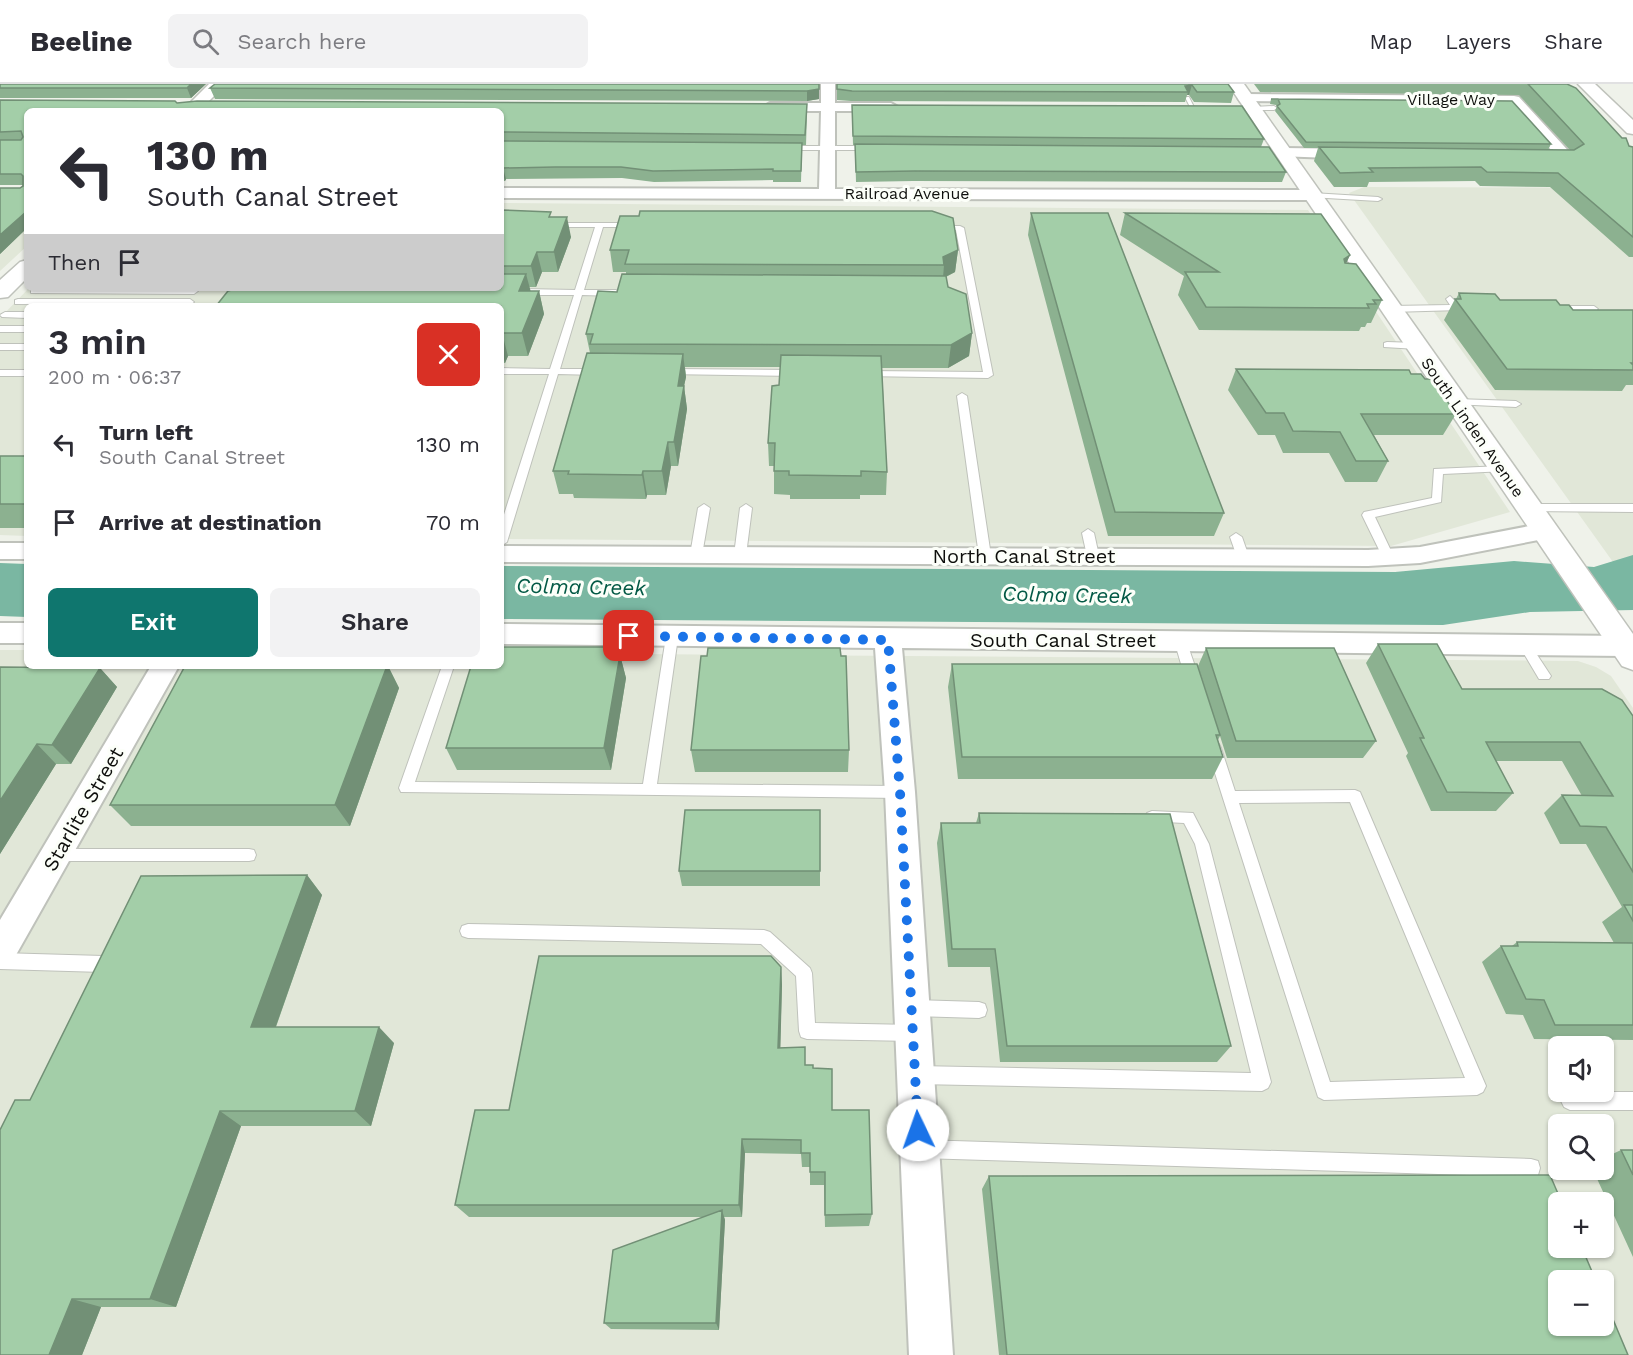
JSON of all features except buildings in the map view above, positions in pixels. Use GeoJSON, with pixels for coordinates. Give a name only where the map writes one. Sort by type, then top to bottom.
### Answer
{"type":"FeatureCollection","features":[{"type":"Feature","properties":{"kind":"street"},"geometry":{"type":"LineString","coordinates":[[193,108],[218,84]]}},
{"type":"Feature","properties":{"kind":"street"},"geometry":{"type":"LineString","coordinates":[[827,193],[828,84]]}},
{"type":"Feature","properties":{"kind":"street"},"geometry":{"type":"LineString","coordinates":[[1586,84],[1633,129]]}},
{"type":"Feature","properties":{"kind":"street","name":"Village Way"},"geometry":{"type":"LineString","coordinates":[[1242,100],[1514,100],[1566,158],[1519,157]]}},
{"type":"Feature","properties":{"kind":"street","name":"South Linden Avenue"},"geometry":{"type":"LineString","coordinates":[[1242,100],[1278,153],[1312,195],[1330,228],[1368,283],[1391,309],[1417,346],[1432,375],[1456,402],[1623,643]]}},
{"type":"Feature","properties":{"kind":"street"},"geometry":{"type":"LineString","coordinates":[[174,104],[193,108],[221,105]]}},
{"type":"Feature","properties":{"kind":"street"},"geometry":{"type":"LineString","coordinates":[[755,106],[909,107]]}},
{"type":"Feature","properties":{"kind":"street"},"geometry":{"type":"LineString","coordinates":[[1278,153],[1366,154]]}},
{"type":"Feature","properties":{"kind":"street","name":"Railroad Avenue"},"geometry":{"type":"LineString","coordinates":[[504,193],[1312,195]]}},
{"type":"Feature","properties":{"kind":"street"},"geometry":{"type":"LineString","coordinates":[[9,297],[24,271]]}},
{"type":"Feature","properties":{"kind":"street","name":"North Canal Street"},"geometry":{"type":"LineString","coordinates":[[504,554],[985,556],[1090,545],[1240,547],[1388,557],[1554,542]]}},
{"type":"Feature","properties":{"kind":"street"},"geometry":{"type":"LineString","coordinates":[[0,551],[24,551]]}},
{"type":"Feature","properties":{"kind":"street"},"geometry":{"type":"LineString","coordinates":[[0,633],[24,633]]}},
{"type":"Feature","properties":{"kind":"street","name":"South Canal Street"},"geometry":{"type":"LineString","coordinates":[[504,634],[888,640],[1623,643]]}},
{"type":"Feature","properties":{"kind":"street"},"geometry":{"type":"LineString","coordinates":[[888,640],[900,792],[931,1355]]}},
{"type":"Feature","properties":{"kind":"street","name":"Starlite Street"},"geometry":{"type":"LineString","coordinates":[[5,935],[56,855],[163,669]]}},
{"type":"Feature","properties":{"kind":"lane"},"geometry":{"type":"LineString","coordinates":[[1242,100],[1274,108]]}},
{"type":"Feature","properties":{"kind":"lane"},"geometry":{"type":"LineString","coordinates":[[780,148],[885,148]]}},
{"type":"Feature","properties":{"kind":"lane"},"geometry":{"type":"LineString","coordinates":[[1312,195],[1378,199]]}},
{"type":"Feature","properties":{"kind":"lane"},"geometry":{"type":"LineString","coordinates":[[545,225],[646,225]]}},
{"type":"Feature","properties":{"kind":"lane"},"geometry":{"type":"LineString","coordinates":[[504,532],[600,225]]}},
{"type":"Feature","properties":{"kind":"lane"},"geometry":{"type":"LineString","coordinates":[[859,374],[988,375],[960,228],[925,228]]}},
{"type":"Feature","properties":{"kind":"lane"},"geometry":{"type":"LineString","coordinates":[[95,303],[106,291]]}},
{"type":"Feature","properties":{"kind":"lane"},"geometry":{"type":"LineString","coordinates":[[508,292],[627,293]]}},
{"type":"Feature","properties":{"kind":"lane"},"geometry":{"type":"LineString","coordinates":[[961,293],[973,293]]}},
{"type":"Feature","properties":{"kind":"lane"},"geometry":{"type":"LineString","coordinates":[[9,297],[82,303]]}},
{"type":"Feature","properties":{"kind":"lane"},"geometry":{"type":"LineString","coordinates":[[1450,298],[1457,308]]}},
{"type":"Feature","properties":{"kind":"lane"},"geometry":{"type":"LineString","coordinates":[[142,303],[190,302]]}},
{"type":"Feature","properties":{"kind":"lane"},"geometry":{"type":"LineString","coordinates":[[1391,309],[1468,308]]}},
{"type":"Feature","properties":{"kind":"lane"},"geometry":{"type":"LineString","coordinates":[[1548,309],[1594,309]]}},
{"type":"Feature","properties":{"kind":"lane"},"geometry":{"type":"LineString","coordinates":[[5,315],[24,315]]}},
{"type":"Feature","properties":{"kind":"lane"},"geometry":{"type":"LineString","coordinates":[[0,329],[24,329]]}},
{"type":"Feature","properties":{"kind":"lane"},"geometry":{"type":"LineString","coordinates":[[1387,345],[1417,346]]}},
{"type":"Feature","properties":{"kind":"lane"},"geometry":{"type":"LineString","coordinates":[[0,347],[24,347]]}},
{"type":"Feature","properties":{"kind":"lane"},"geometry":{"type":"LineString","coordinates":[[504,371],[613,372]]}},
{"type":"Feature","properties":{"kind":"lane"},"geometry":{"type":"LineString","coordinates":[[660,372],[812,373]]}},
{"type":"Feature","properties":{"kind":"lane"},"geometry":{"type":"LineString","coordinates":[[0,373],[24,373]]}},
{"type":"Feature","properties":{"kind":"lane"},"geometry":{"type":"LineString","coordinates":[[962,396],[985,556]]}},
{"type":"Feature","properties":{"kind":"lane"},"geometry":{"type":"LineString","coordinates":[[1456,402],[1516,404]]}},
{"type":"Feature","properties":{"kind":"lane"},"geometry":{"type":"LineString","coordinates":[[1388,557],[1368,515],[1437,500],[1438,471],[1502,469]]}},
{"type":"Feature","properties":{"kind":"lane"},"geometry":{"type":"LineString","coordinates":[[696,555],[704,508]]}},
{"type":"Feature","properties":{"kind":"lane"},"geometry":{"type":"LineString","coordinates":[[741,555],[746,508]]}},
{"type":"Feature","properties":{"kind":"lane"},"geometry":{"type":"LineString","coordinates":[[1529,508],[1633,508]]}},
{"type":"Feature","properties":{"kind":"lane"},"geometry":{"type":"LineString","coordinates":[[649,790],[672,637]]}},
{"type":"Feature","properties":{"kind":"lane"},"geometry":{"type":"LineString","coordinates":[[1179,640],[1197,696]]}},
{"type":"Feature","properties":{"kind":"lane"},"geometry":{"type":"LineString","coordinates":[[1524,644],[1544,676]]}},
{"type":"Feature","properties":{"kind":"lane"},"geometry":{"type":"LineString","coordinates":[[447,669],[406,788],[900,792]]}},
{"type":"Feature","properties":{"kind":"lane"},"geometry":{"type":"LineString","coordinates":[[1208,730],[1324,1091],[1477,1086],[1354,796],[1230,798]]}},
{"type":"Feature","properties":{"kind":"lane"},"geometry":{"type":"LineString","coordinates":[[915,1075],[1262,1082],[1202,844],[1188,818],[1141,817]]}},
{"type":"Feature","properties":{"kind":"lane"},"geometry":{"type":"LineString","coordinates":[[56,855],[249,855]]}},
{"type":"Feature","properties":{"kind":"lane"},"geometry":{"type":"LineString","coordinates":[[468,931],[764,937],[804,973],[807,1031],[912,1020],[979,1010]]}},
{"type":"Feature","properties":{"kind":"lane"},"geometry":{"type":"LineString","coordinates":[[0,962],[103,964]]}},
{"type":"Feature","properties":{"kind":"lane"},"geometry":{"type":"LineString","coordinates":[[1614,1101],[1633,1101]]}},
{"type":"Feature","properties":{"kind":"lane"},"geometry":{"type":"LineString","coordinates":[[919,1149],[1531,1167]]}},
{"type":"Feature","properties":{"kind":"shaded area"},"geometry":{"type":"Polygon","coordinates":[[[1364,187],[1633,188],[1633,590],[1349,193],[1364,187]]]}},
{"type":"Feature","properties":{"kind":"shaded area"},"geometry":{"type":"Polygon","coordinates":[[[0,198],[24,198],[24,249],[0,271],[0,198]]]}},
{"type":"Feature","properties":{"kind":"shaded area"},"geometry":{"type":"Polygon","coordinates":[[[504,203],[1308,210],[1510,512],[1391,546],[504,539],[504,303],[24,303],[24,536],[0,535],[0,318],[26,291],[504,291],[504,203]]]}},
{"type":"Feature","properties":{"kind":"shaded area"},"geometry":{"type":"Polygon","coordinates":[[[0,650],[24,650],[24,669],[504,669],[504,653],[1578,661],[1596,667],[1611,676],[1633,708],[1633,1355],[0,1355],[0,650]]]}},
{"type":"Feature","properties":{"kind":"water","name":"Colma Creek"},"geometry":{"type":"Polygon","coordinates":[[[1633,555],[1633,610],[1530,612],[1443,625],[504,619],[504,566],[1395,572],[1514,561],[1594,567],[1633,555]]]}},
{"type":"Feature","properties":{"kind":"water"},"geometry":{"type":"Polygon","coordinates":[[[0,563],[24,564],[24,617],[0,616],[0,563]]]}},
{"type":"Feature","properties":{"kind":"route"},"geometry":{"type":"LineString","coordinates":[[629,636],[888,640],[900,792],[918,1130]]}}]}
